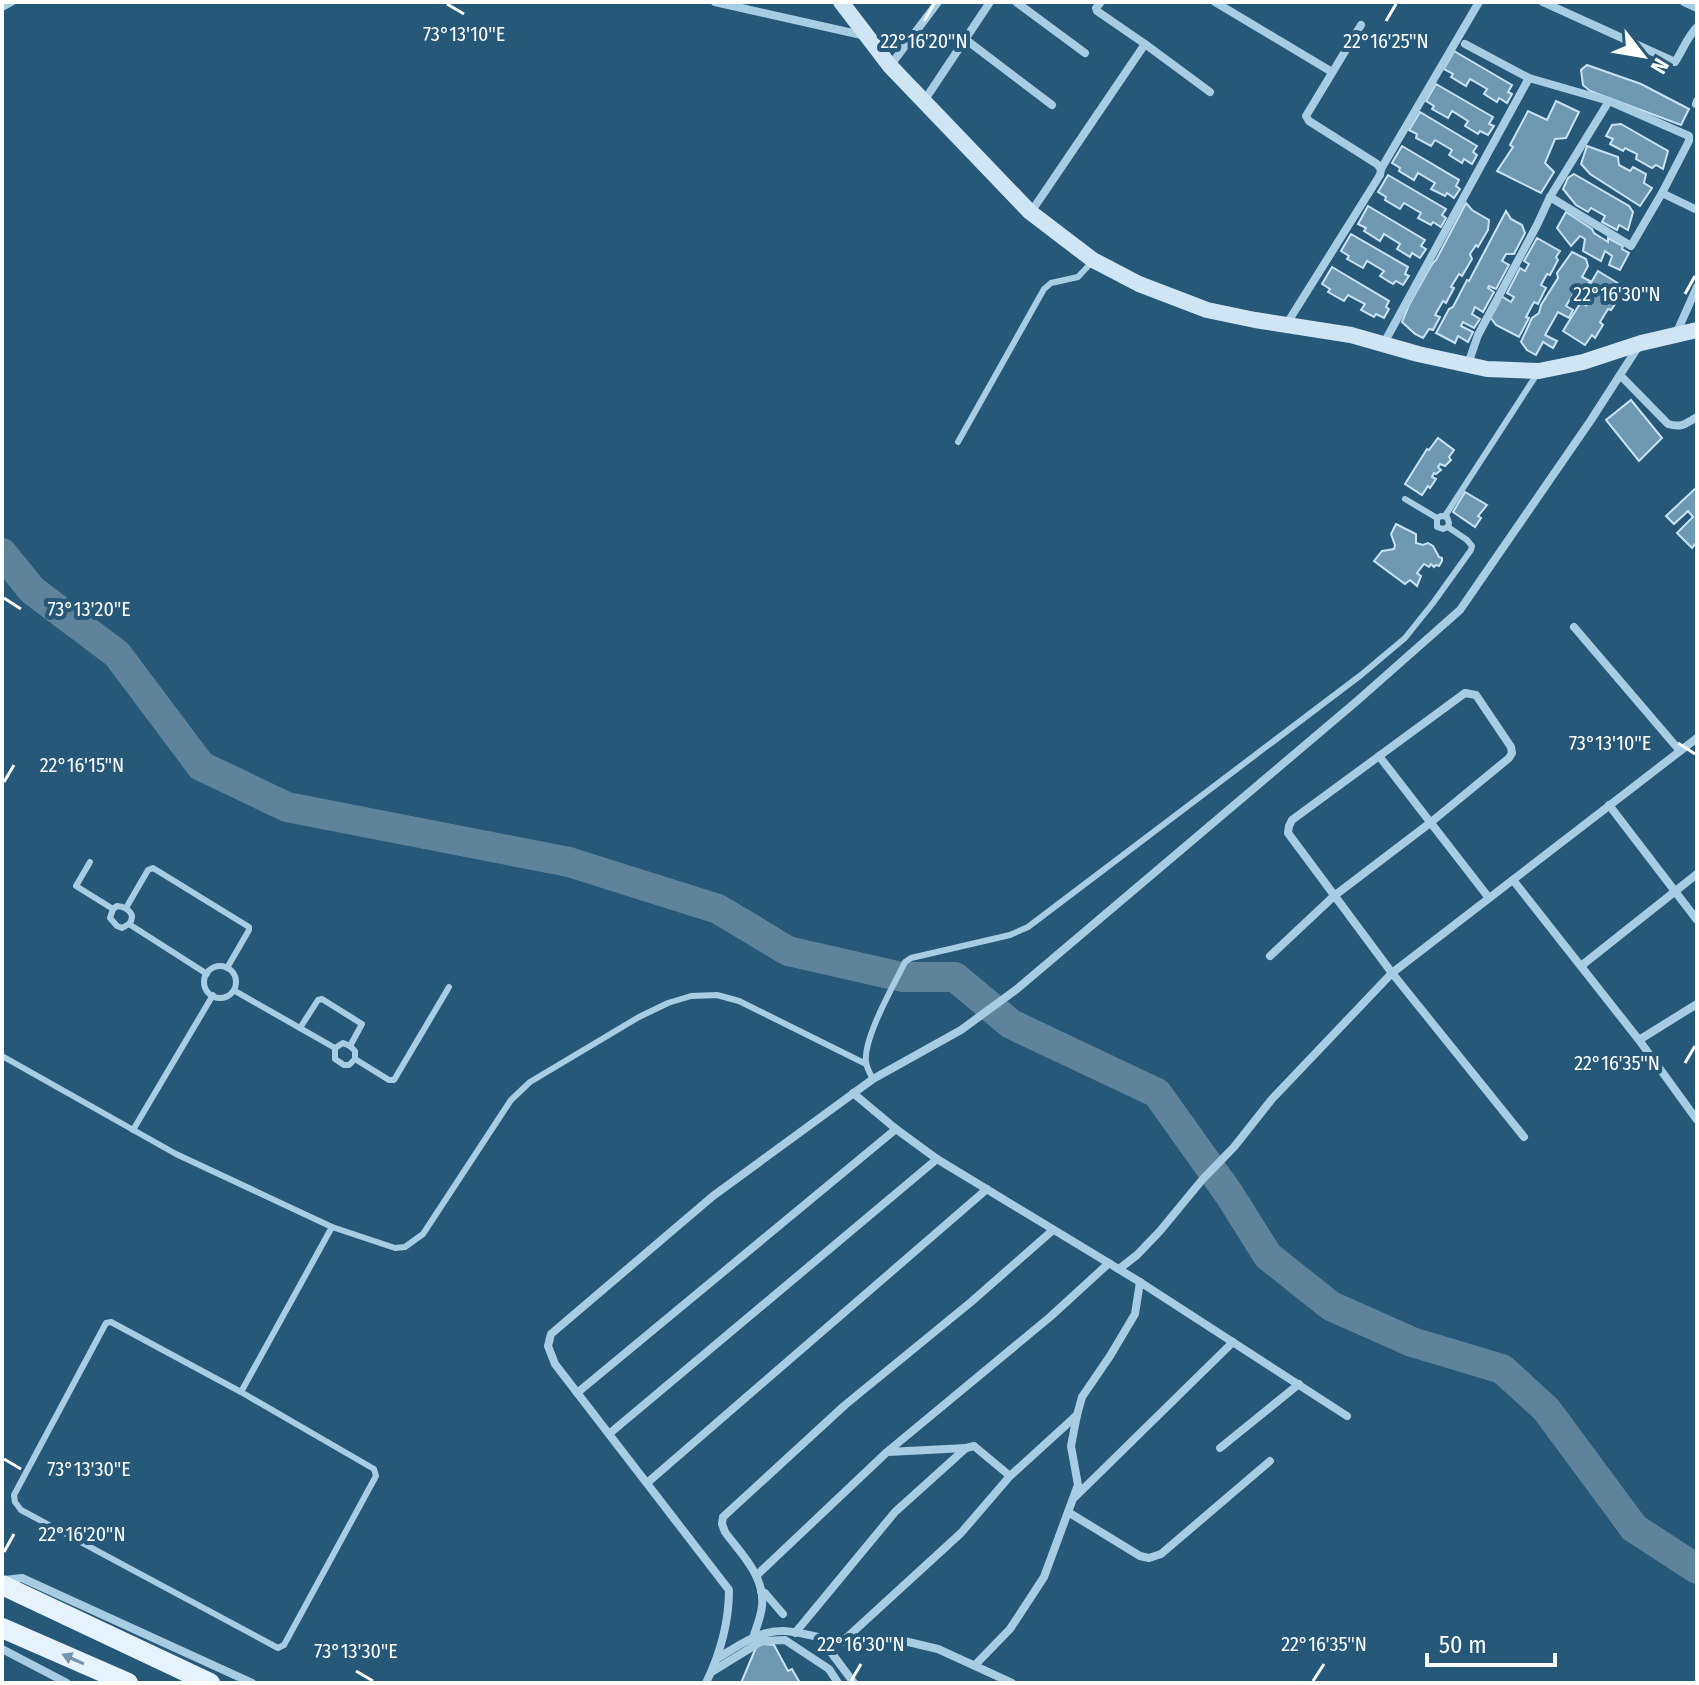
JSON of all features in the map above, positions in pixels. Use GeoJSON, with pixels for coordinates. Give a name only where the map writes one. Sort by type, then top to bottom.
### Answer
{"type":"FeatureCollection","features":[{"type":"Feature","properties":{"kind":"main road"},"geometry":{"type":"LineString","coordinates":[[2,1583],[210,1683]]}},
{"type":"Feature","properties":{"kind":"main road"},"geometry":{"type":"LineString","coordinates":[[10,1632],[128,1683]]}},
{"type":"Feature","properties":{"kind":"street"},"geometry":{"type":"LineString","coordinates":[[841,2],[890,66],[1030,212],[1093,260],[1139,284],[1207,310],[1351,335],[1487,369],[1539,371],[1697,330]]}},
{"type":"Feature","properties":{"kind":"street"},"geometry":{"type":"LineString","coordinates":[[890,66],[938,2]]}},
{"type":"Feature","properties":{"kind":"street"},"geometry":{"type":"LineString","coordinates":[[923,102],[990,2]]}},
{"type":"Feature","properties":{"kind":"street"},"geometry":{"type":"LineString","coordinates":[[1016,2],[1085,53]]}},
{"type":"Feature","properties":{"kind":"street"},"geometry":{"type":"LineString","coordinates":[[1101,2],[1097,11],[1210,92]]}},
{"type":"Feature","properties":{"kind":"street"},"geometry":{"type":"LineString","coordinates":[[1215,2],[1332,72]]}},
{"type":"Feature","properties":{"kind":"street"},"geometry":{"type":"LineString","coordinates":[[1286,325],[1380,175],[1479,2]]}},
{"type":"Feature","properties":{"kind":"street"},"geometry":{"type":"LineString","coordinates":[[1543,2],[1675,62],[1697,27]]}},
{"type":"Feature","properties":{"kind":"street"},"geometry":{"type":"LineString","coordinates":[[1684,2],[1697,8]]}},
{"type":"Feature","properties":{"kind":"street"},"geometry":{"type":"LineString","coordinates":[[720,3],[866,36]]}},
{"type":"Feature","properties":{"kind":"street"},"geometry":{"type":"LineString","coordinates":[[1361,25],[1306,116],[1381,169]]}},
{"type":"Feature","properties":{"kind":"street"},"geometry":{"type":"LineString","coordinates":[[965,39],[1052,105]]}},
{"type":"Feature","properties":{"kind":"street"},"geometry":{"type":"LineString","coordinates":[[1030,212],[1145,44]]}},
{"type":"Feature","properties":{"kind":"street"},"geometry":{"type":"LineString","coordinates":[[1465,44],[1529,78],[1609,101],[1689,136],[1662,193],[1631,246],[1550,197]]}},
{"type":"Feature","properties":{"kind":"street"},"geometry":{"type":"LineString","coordinates":[[1384,343],[1529,78]]}},
{"type":"Feature","properties":{"kind":"street"},"geometry":{"type":"LineString","coordinates":[[1468,364],[1478,335],[1550,197],[1609,101]]}},
{"type":"Feature","properties":{"kind":"street"},"geometry":{"type":"LineString","coordinates":[[1662,193],[1697,210]]}},
{"type":"Feature","properties":{"kind":"street"},"geometry":{"type":"LineString","coordinates":[[1675,336],[1697,287]]}},
{"type":"Feature","properties":{"kind":"street"},"geometry":{"type":"LineString","coordinates":[[706,1683],[718,1658],[729,1604],[725,1592],[647,1483],[555,1364],[548,1346],[551,1334],[713,1196],[873,1079],[961,1030],[1017,989],[1460,610],[1641,343]]}},
{"type":"Feature","properties":{"kind":"street"},"geometry":{"type":"LineString","coordinates":[[1620,375],[1668,424],[1682,426],[1697,417]]}},
{"type":"Feature","properties":{"kind":"street"},"geometry":{"type":"LineString","coordinates":[[1574,627],[1680,751]]}},
{"type":"Feature","properties":{"kind":"street"},"geometry":{"type":"LineString","coordinates":[[1270,956],[1334,896],[1509,758],[1511,747],[1476,695],[1465,693],[1379,756],[1292,820],[1288,833],[1334,896],[1392,973],[1524,1137]]}},
{"type":"Feature","properties":{"kind":"street"},"geometry":{"type":"LineString","coordinates":[[1119,1269],[1160,1231],[1272,1099],[1392,973],[1697,738]]}},
{"type":"Feature","properties":{"kind":"street"},"geometry":{"type":"LineString","coordinates":[[1379,756],[1489,898]]}},
{"type":"Feature","properties":{"kind":"street"},"geometry":{"type":"LineString","coordinates":[[1609,805],[1697,920]]}},
{"type":"Feature","properties":{"kind":"street"},"geometry":{"type":"LineString","coordinates":[[1581,966],[1697,874]]}},
{"type":"Feature","properties":{"kind":"street"},"geometry":{"type":"LineString","coordinates":[[1513,880],[1639,1040],[1697,1120]]}},
{"type":"Feature","properties":{"kind":"street"},"geometry":{"type":"LineString","coordinates":[[1639,1040],[1697,1004]]}},
{"type":"Feature","properties":{"kind":"street"},"geometry":{"type":"LineString","coordinates":[[853,1093],[937,1159],[1140,1282],[1347,1416]]}},
{"type":"Feature","properties":{"kind":"street"},"geometry":{"type":"LineString","coordinates":[[577,1393],[896,1129]]}},
{"type":"Feature","properties":{"kind":"street"},"geometry":{"type":"LineString","coordinates":[[609,1434],[937,1159]]}},
{"type":"Feature","properties":{"kind":"street"},"geometry":{"type":"LineString","coordinates":[[647,1483],[987,1189]]}},
{"type":"Feature","properties":{"kind":"street"},"geometry":{"type":"LineString","coordinates":[[753,1638],[762,1607],[761,1591],[757,1575],[725,1532],[723,1517],[845,1405],[1053,1230]]}},
{"type":"Feature","properties":{"kind":"street"},"geometry":{"type":"LineString","coordinates":[[757,1575],[887,1452],[1050,1317],[1109,1263]]}},
{"type":"Feature","properties":{"kind":"street"},"geometry":{"type":"LineString","coordinates":[[975,1665],[1010,1629],[1044,1577],[1078,1485],[1071,1446],[1082,1397],[1135,1314],[1140,1282]]}},
{"type":"Feature","properties":{"kind":"street"},"geometry":{"type":"LineString","coordinates":[[1072,1501],[1233,1342]]}},
{"type":"Feature","properties":{"kind":"street"},"geometry":{"type":"LineString","coordinates":[[1220,1448],[1299,1384]]}},
{"type":"Feature","properties":{"kind":"street"},"geometry":{"type":"LineString","coordinates":[[842,1642],[961,1533],[1010,1476],[1077,1415]]}},
{"type":"Feature","properties":{"kind":"street"},"geometry":{"type":"LineString","coordinates":[[887,1452],[974,1446],[1010,1476]]}},
{"type":"Feature","properties":{"kind":"street"},"geometry":{"type":"LineString","coordinates":[[795,1633],[895,1512],[966,1448]]}},
{"type":"Feature","properties":{"kind":"street"},"geometry":{"type":"LineString","coordinates":[[1068,1512],[1140,1556],[1149,1558],[1161,1554],[1270,1461]]}},
{"type":"Feature","properties":{"kind":"street"},"geometry":{"type":"LineString","coordinates":[[2,1583],[22,1578],[252,1683]]}},
{"type":"Feature","properties":{"kind":"street"},"geometry":{"type":"LineString","coordinates":[[761,1591],[783,1614]]}},
{"type":"Feature","properties":{"kind":"street"},"geometry":{"type":"LineString","coordinates":[[718,1658],[768,1632],[785,1631],[842,1642],[900,1640],[938,1649],[975,1665],[992,1678],[1012,1683]]}},
{"type":"Feature","properties":{"kind":"street"},"geometry":{"type":"LineString","coordinates":[[821,1639],[854,1683]]}},
{"type":"Feature","properties":{"kind":"street"},"geometry":{"type":"LineString","coordinates":[[712,1671],[762,1641],[785,1640],[829,1669],[838,1683]]}},
{"type":"Feature","properties":{"kind":"street"},"geometry":{"type":"LineString","coordinates":[[2,1649],[67,1683]]}},
{"type":"Feature","properties":{"kind":"lane"},"geometry":{"type":"LineString","coordinates":[[2,8],[13,2]]}},
{"type":"Feature","properties":{"kind":"lane"},"geometry":{"type":"LineString","coordinates":[[958,442],[1044,289],[1051,283],[1078,277],[1093,260]]}},
{"type":"Feature","properties":{"kind":"lane"},"geometry":{"type":"LineString","coordinates":[[1448,527],[1437,527],[1441,517],[1539,371]]}},
{"type":"Feature","properties":{"kind":"lane"},"geometry":{"type":"LineString","coordinates":[[1405,499],[1449,521],[1448,527]]}},
{"type":"Feature","properties":{"kind":"lane"},"geometry":{"type":"LineString","coordinates":[[873,1079],[866,1064],[866,1053],[903,965],[911,958],[1019,932],[1361,675],[1405,638],[1471,550],[1470,543],[1448,527]]}},
{"type":"Feature","properties":{"kind":"lane"},"geometry":{"type":"LineString","coordinates":[[90,862],[76,886],[113,909]]}},
{"type":"Feature","properties":{"kind":"lane"},"geometry":{"type":"LineString","coordinates":[[126,908],[148,870],[153,868],[249,927],[227,968]]}},
{"type":"Feature","properties":{"kind":"lane"},"geometry":{"type":"LineString","coordinates":[[117,906],[126,908],[133,918],[122,928],[117,926],[110,918],[113,909],[117,906]]}},
{"type":"Feature","properties":{"kind":"lane"},"geometry":{"type":"LineString","coordinates":[[129,924],[207,974]]}},
{"type":"Feature","properties":{"kind":"lane"},"geometry":{"type":"LineString","coordinates":[[220,965],[227,968],[236,978],[235,991],[228,996],[213,995],[206,990],[204,982],[207,974],[213,967],[220,965]]}},
{"type":"Feature","properties":{"kind":"lane"},"geometry":{"type":"LineString","coordinates":[[355,1059],[394,1080],[449,987]]}},
{"type":"Feature","properties":{"kind":"lane"},"geometry":{"type":"LineString","coordinates":[[235,991],[335,1048]]}},
{"type":"Feature","properties":{"kind":"lane"},"geometry":{"type":"LineString","coordinates":[[133,1130],[213,995]]}},
{"type":"Feature","properties":{"kind":"lane"},"geometry":{"type":"LineString","coordinates":[[2,1056],[176,1154],[332,1227],[395,1248],[405,1247],[423,1234],[511,1100],[530,1082],[668,1003],[691,996],[717,995],[739,1001],[866,1064]]}},
{"type":"Feature","properties":{"kind":"lane"},"geometry":{"type":"LineString","coordinates":[[300,1028],[318,1000],[322,999],[362,1024],[350,1046]]}},
{"type":"Feature","properties":{"kind":"lane"},"geometry":{"type":"LineString","coordinates":[[343,1043],[350,1046],[355,1051],[355,1059],[349,1065],[339,1063],[335,1059],[335,1048],[343,1043]]}},
{"type":"Feature","properties":{"kind":"lane"},"geometry":{"type":"LineString","coordinates":[[241,1392],[332,1227]]}},
{"type":"Feature","properties":{"kind":"lane"},"geometry":{"type":"LineString","coordinates":[[111,1322],[241,1392],[376,1472],[284,1645],[278,1648],[21,1510],[15,1502],[14,1495],[106,1323],[111,1322]]}},
{"type":"Feature","properties":{"kind":"building"},"geometry":{"type":"Polygon","coordinates":[[[1454,51],[1512,85],[1508,92],[1512,94],[1507,103],[1499,98],[1497,102],[1484,94],[1487,89],[1470,79],[1466,86],[1451,77],[1453,74],[1444,69],[1454,51]]]}},
{"type":"Feature","properties":{"kind":"building"},"geometry":{"type":"Polygon","coordinates":[[[1587,65],[1641,84],[1689,109],[1681,125],[1590,91],[1583,85],[1581,70],[1587,65]]]}},
{"type":"Feature","properties":{"kind":"building"},"geometry":{"type":"Polygon","coordinates":[[[1436,84],[1493,117],[1489,124],[1494,126],[1488,135],[1480,131],[1478,134],[1465,126],[1468,121],[1452,111],[1448,118],[1432,109],[1434,106],[1426,101],[1436,84]]]}},
{"type":"Feature","properties":{"kind":"building"},"geometry":{"type":"Polygon","coordinates":[[[1556,101],[1579,112],[1566,138],[1555,139],[1545,163],[1554,172],[1541,193],[1497,171],[1513,147],[1510,145],[1528,111],[1547,120],[1556,101]]]}},
{"type":"Feature","properties":{"kind":"building"},"geometry":{"type":"Polygon","coordinates":[[[1420,112],[1477,146],[1473,152],[1477,155],[1472,164],[1464,159],[1462,163],[1449,155],[1452,150],[1435,140],[1431,146],[1416,138],[1417,134],[1409,130],[1420,112]]]}},
{"type":"Feature","properties":{"kind":"building"},"geometry":{"type":"Polygon","coordinates":[[[1621,124],[1668,151],[1663,169],[1656,165],[1652,168],[1636,159],[1637,154],[1610,144],[1613,139],[1606,136],[1612,125],[1621,124]]]}},
{"type":"Feature","properties":{"kind":"building"},"geometry":{"type":"Polygon","coordinates":[[[1402,146],[1459,180],[1456,186],[1460,189],[1454,198],[1431,189],[1435,183],[1418,173],[1414,180],[1399,171],[1400,168],[1392,163],[1402,146]]]}},
{"type":"Feature","properties":{"kind":"building"},"geometry":{"type":"Polygon","coordinates":[[[1587,146],[1618,157],[1619,165],[1630,171],[1633,167],[1646,174],[1644,183],[1652,188],[1640,206],[1590,174],[1581,164],[1587,146]]]}},
{"type":"Feature","properties":{"kind":"building"},"geometry":{"type":"Polygon","coordinates":[[[1574,174],[1629,206],[1633,212],[1628,230],[1619,225],[1617,230],[1602,222],[1605,216],[1591,208],[1588,212],[1576,205],[1563,189],[1568,178],[1574,174]]]}},
{"type":"Feature","properties":{"kind":"building"},"geometry":{"type":"Polygon","coordinates":[[[1388,175],[1446,209],[1442,215],[1446,218],[1441,227],[1418,218],[1421,213],[1404,203],[1400,209],[1385,200],[1386,197],[1378,192],[1388,175]]]}},
{"type":"Feature","properties":{"kind":"building"},"geometry":{"type":"Polygon","coordinates":[[[1466,203],[1489,220],[1488,230],[1470,254],[1472,259],[1462,276],[1459,274],[1451,287],[1454,288],[1446,303],[1443,301],[1435,315],[1440,317],[1433,330],[1429,329],[1423,338],[1402,322],[1466,203]]]}},
{"type":"Feature","properties":{"kind":"building"},"geometry":{"type":"Polygon","coordinates":[[[1368,206],[1425,240],[1421,246],[1426,249],[1420,258],[1412,253],[1410,257],[1397,249],[1400,244],[1384,234],[1380,241],[1364,231],[1366,228],[1358,224],[1368,206]]]}},
{"type":"Feature","properties":{"kind":"building"},"geometry":{"type":"Polygon","coordinates":[[[1506,211],[1511,219],[1522,225],[1525,233],[1514,254],[1506,254],[1502,261],[1509,265],[1496,289],[1489,286],[1494,292],[1483,312],[1475,307],[1472,314],[1480,319],[1474,328],[1463,322],[1461,326],[1473,332],[1468,342],[1458,336],[1455,343],[1436,333],[1469,281],[1506,211]]]}},
{"type":"Feature","properties":{"kind":"building"},"geometry":{"type":"Polygon","coordinates":[[[1566,212],[1608,242],[1608,238],[1623,246],[1622,249],[1629,253],[1620,270],[1609,265],[1612,256],[1605,251],[1601,261],[1583,251],[1585,239],[1580,236],[1571,246],[1557,228],[1566,212]]]}},
{"type":"Feature","properties":{"kind":"building"},"geometry":{"type":"Polygon","coordinates":[[[1351,234],[1408,267],[1405,274],[1409,276],[1403,285],[1396,281],[1393,284],[1380,276],[1384,271],[1367,261],[1363,268],[1347,259],[1349,256],[1341,251],[1351,234]]]}},
{"type":"Feature","properties":{"kind":"building"},"geometry":{"type":"Polygon","coordinates":[[[1537,238],[1560,251],[1550,275],[1547,274],[1541,285],[1546,288],[1538,304],[1534,302],[1519,337],[1496,325],[1490,317],[1501,296],[1511,302],[1514,297],[1507,293],[1520,268],[1525,271],[1529,264],[1524,261],[1537,238]]]}},
{"type":"Feature","properties":{"kind":"building"},"geometry":{"type":"Polygon","coordinates":[[[1572,252],[1586,259],[1588,266],[1582,277],[1590,281],[1579,299],[1572,296],[1566,306],[1573,310],[1569,318],[1558,312],[1545,335],[1557,341],[1553,348],[1543,342],[1536,355],[1521,342],[1532,318],[1539,313],[1558,278],[1557,273],[1572,252]]]}},
{"type":"Feature","properties":{"kind":"building"},"geometry":{"type":"Polygon","coordinates":[[[1332,267],[1389,301],[1384,318],[1361,310],[1365,304],[1348,295],[1344,301],[1328,292],[1330,289],[1322,284],[1332,267]]]}},
{"type":"Feature","properties":{"kind":"building"},"geometry":{"type":"Polygon","coordinates":[[[1598,271],[1621,285],[1616,294],[1620,297],[1600,322],[1603,325],[1595,338],[1592,335],[1585,345],[1563,331],[1581,302],[1587,306],[1580,301],[1598,271]]]}},
{"type":"Feature","properties":{"kind":"building"},"geometry":{"type":"Polygon","coordinates":[[[1631,400],[1662,438],[1639,461],[1606,420],[1631,400]]]}},
{"type":"Feature","properties":{"kind":"building"},"geometry":{"type":"Polygon","coordinates":[[[1438,438],[1454,450],[1449,457],[1451,460],[1445,466],[1440,464],[1438,467],[1441,470],[1432,477],[1436,479],[1422,495],[1405,484],[1427,449],[1438,438]]]}},
{"type":"Feature","properties":{"kind":"building"},"geometry":{"type":"Polygon","coordinates":[[[1697,487],[1697,542],[1692,548],[1677,533],[1693,517],[1688,511],[1674,524],[1666,516],[1697,487]]]}},
{"type":"Feature","properties":{"kind":"building"},"geometry":{"type":"Polygon","coordinates":[[[1465,492],[1487,505],[1478,516],[1481,518],[1475,527],[1453,512],[1465,492]]]}},
{"type":"Feature","properties":{"kind":"building"},"geometry":{"type":"Polygon","coordinates":[[[1396,524],[1416,534],[1416,543],[1433,546],[1442,558],[1439,566],[1424,564],[1417,573],[1421,576],[1417,586],[1410,580],[1405,584],[1374,561],[1382,551],[1394,549],[1391,534],[1396,524]]]}},
{"type":"Feature","properties":{"kind":"building"},"geometry":{"type":"Polygon","coordinates":[[[757,1645],[774,1645],[788,1671],[792,1669],[800,1683],[741,1683],[757,1645]]]}},
{"type":"Feature","properties":{"kind":"waterway"},"geometry":{"type":"LineString","coordinates":[[2,553],[32,590],[117,654],[201,766],[287,807],[569,862],[718,909],[788,951],[902,977],[955,977],[1011,1024],[1157,1093],[1229,1194],[1268,1256],[1331,1306],[1412,1342],[1502,1369],[1546,1409],[1634,1528],[1697,1569]]}}]}
